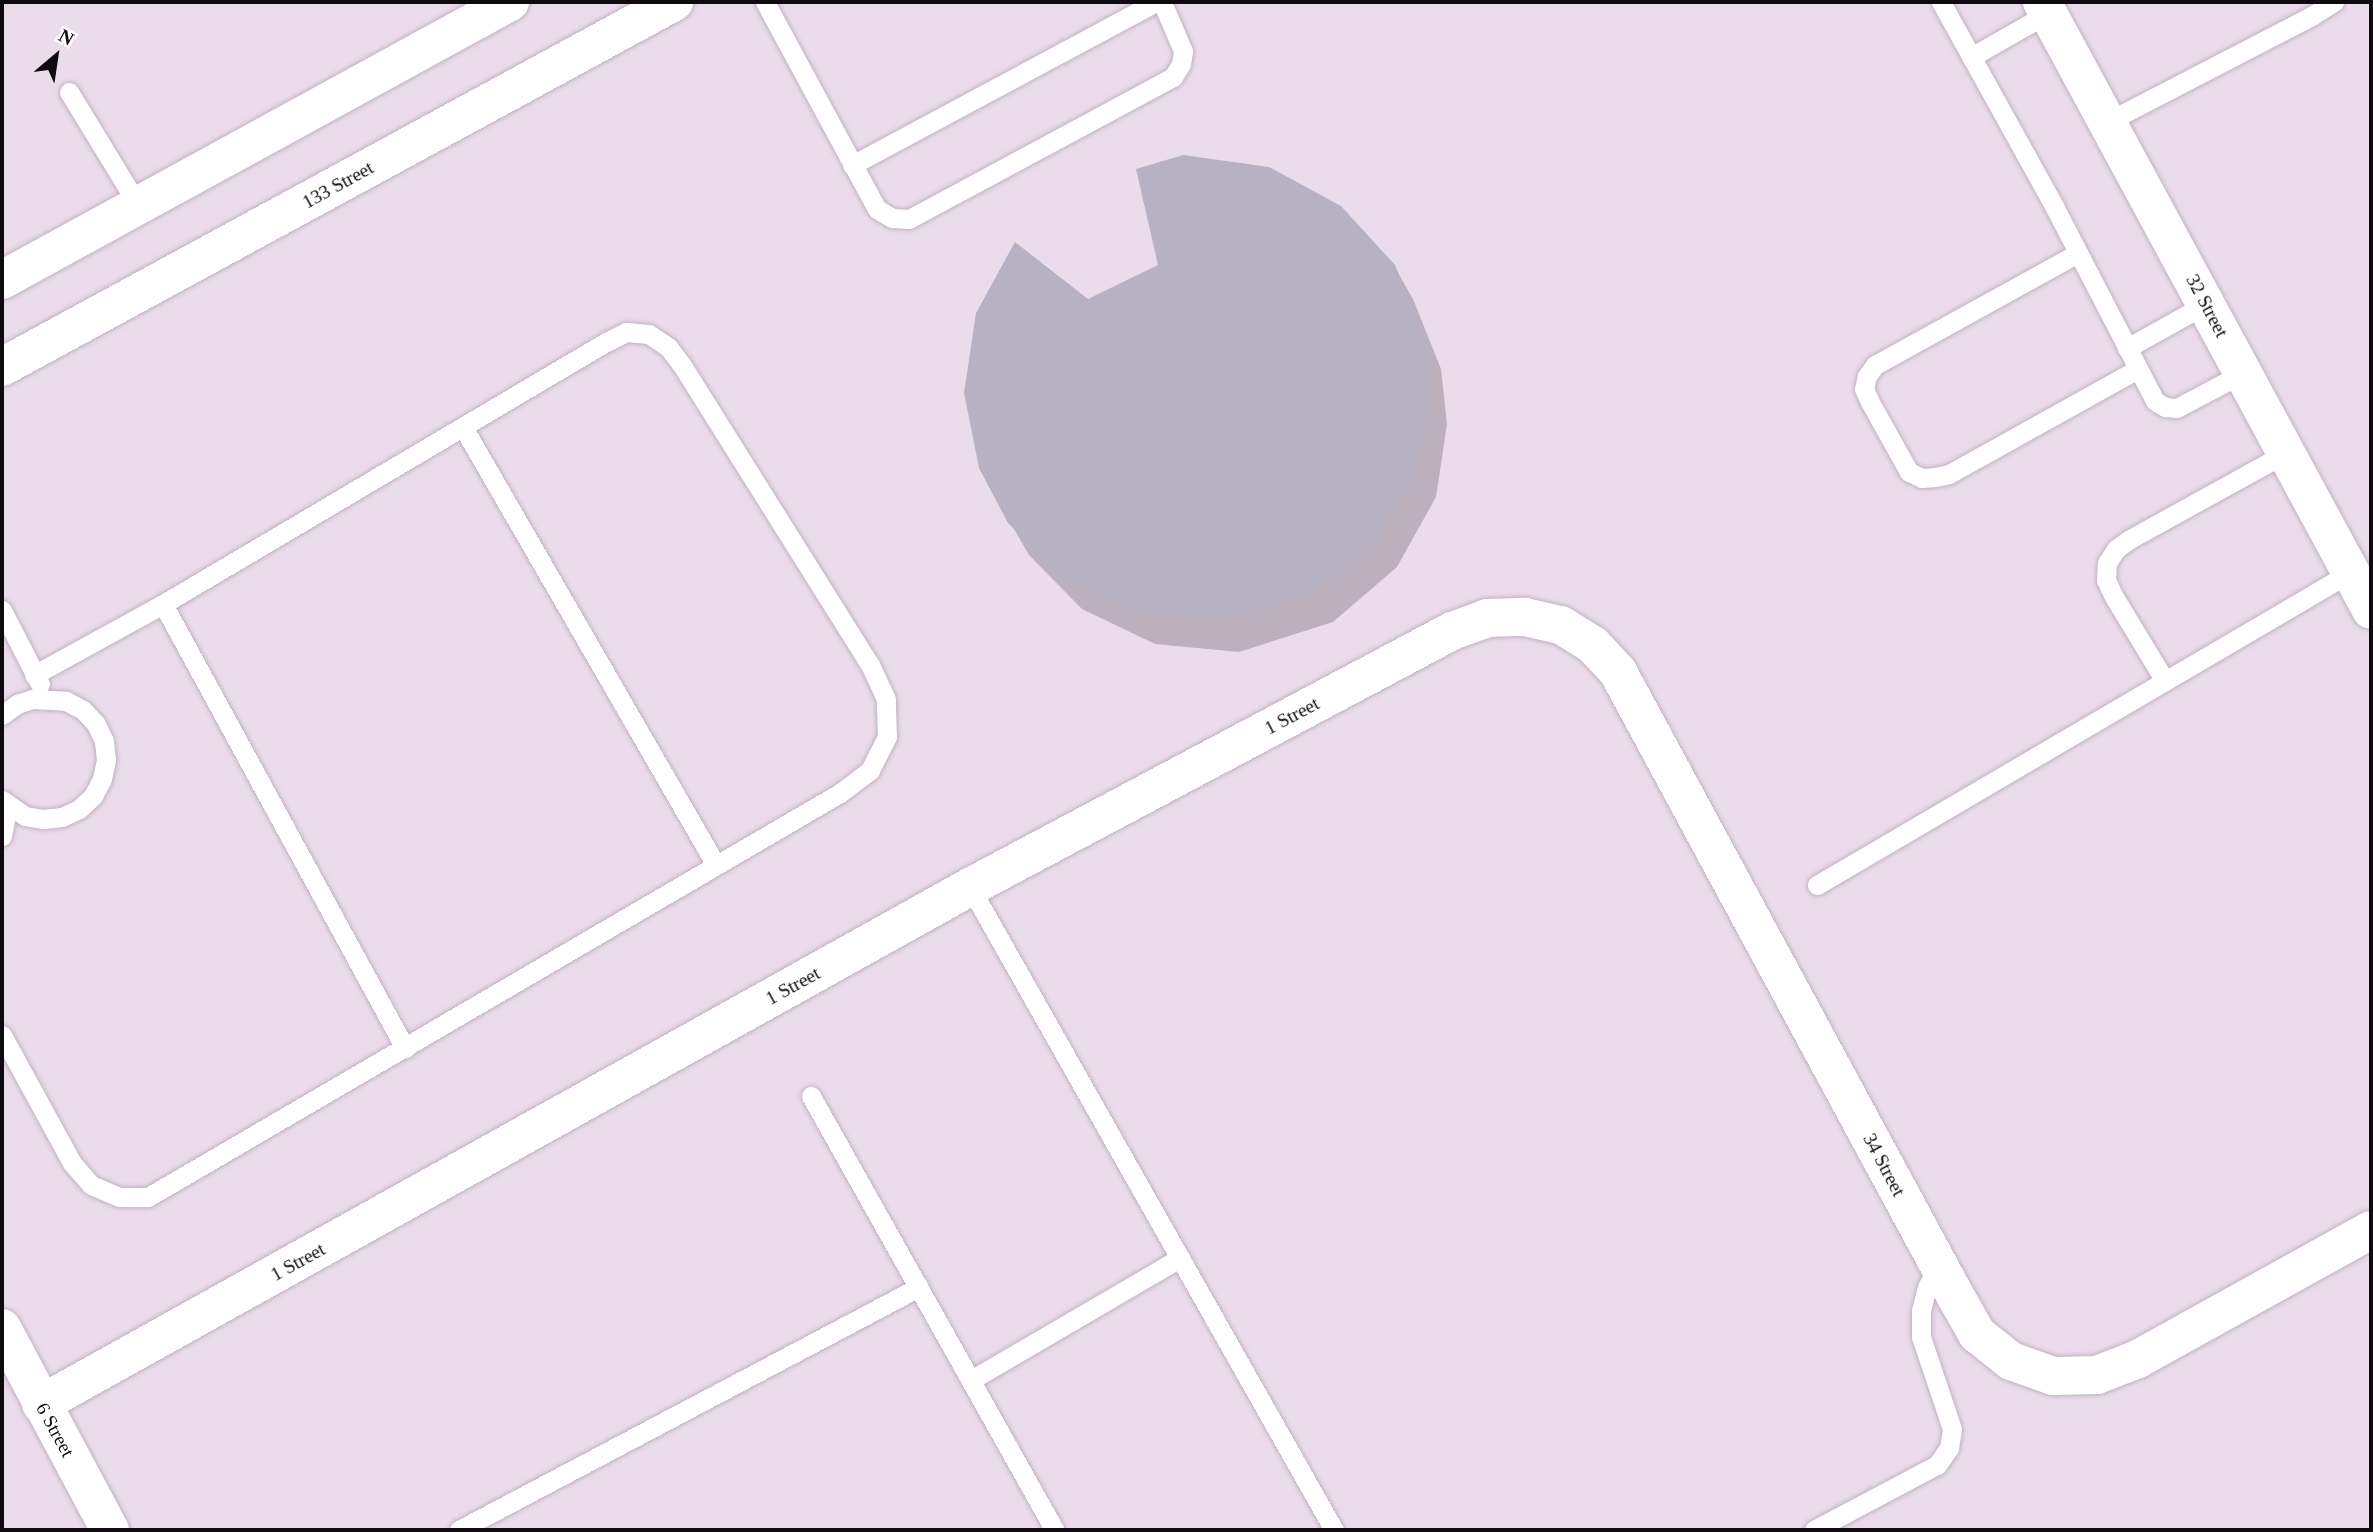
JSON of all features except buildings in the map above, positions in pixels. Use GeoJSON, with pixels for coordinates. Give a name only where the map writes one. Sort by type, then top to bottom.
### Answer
{"type":"FeatureCollection","features":[{"type":"Feature","properties":{"kind":"street"},"geometry":{"type":"LineString","coordinates":[[2,279],[510,2]]}},
{"type":"Feature","properties":{"kind":"street","name":"133 Street"},"geometry":{"type":"LineString","coordinates":[[2,368],[674,2]]}},
{"type":"Feature","properties":{"kind":"street","name":"32 Street"},"geometry":{"type":"LineString","coordinates":[[2045,7],[2371,610]]}},
{"type":"Feature","properties":{"kind":"street","name":"1 Street"},"geometry":{"type":"LineString","coordinates":[[41,1404],[970,887],[1452,631],[1487,618],[1525,617],[1561,625]]}},
{"type":"Feature","properties":{"kind":"street","name":"34 Street"},"geometry":{"type":"LineString","coordinates":[[1561,625],[1593,645],[1618,672],[1938,1266],[1978,1334],[2011,1362],[2053,1376],[2097,1375],[2137,1359],[2371,1230]]}},
{"type":"Feature","properties":{"kind":"street","name":"6 Street"},"geometry":{"type":"LineString","coordinates":[[2,1328],[110,1530]]}},
{"type":"Feature","properties":{"kind":"lane"},"geometry":{"type":"LineString","coordinates":[[765,2],[852,165],[877,209],[892,218],[909,219],[924,213],[1173,77],[1181,64],[1183,51],[1159,2],[852,165]]}},
{"type":"Feature","properties":{"kind":"lane"},"geometry":{"type":"LineString","coordinates":[[1941,2],[2155,401],[2165,407],[2177,408],[2243,373]]}},
{"type":"Feature","properties":{"kind":"lane"},"geometry":{"type":"LineString","coordinates":[[2107,122],[2314,15],[2334,2]]}},
{"type":"Feature","properties":{"kind":"lane"},"geometry":{"type":"LineString","coordinates":[[1971,57],[2045,7]]}},
{"type":"Feature","properties":{"kind":"lane"},"geometry":{"type":"LineString","coordinates":[[69,92],[138,205]]}},
{"type":"Feature","properties":{"kind":"lane"},"geometry":{"type":"LineString","coordinates":[[2078,253],[1886,357],[1867,376],[1864,389],[1870,402],[1909,472],[1922,478],[1935,477],[1949,474],[2137,369]]}},
{"type":"Feature","properties":{"kind":"lane"},"geometry":{"type":"LineString","coordinates":[[2127,348],[2206,304]]}},
{"type":"Feature","properties":{"kind":"lane"},"geometry":{"type":"LineString","coordinates":[[2,1035],[72,1163],[92,1185],[118,1197],[148,1197],[841,793],[870,770],[887,736],[886,699],[870,665],[681,364],[668,347],[649,334],[626,332],[163,604],[34,675]]}},
{"type":"Feature","properties":{"kind":"lane"},"geometry":{"type":"LineString","coordinates":[[463,427],[716,865]]}},
{"type":"Feature","properties":{"kind":"lane"},"geometry":{"type":"LineString","coordinates":[[2165,681],[2113,595],[2106,580],[2107,563],[2116,549],[2130,539],[2286,453]]}},
{"type":"Feature","properties":{"kind":"lane"},"geometry":{"type":"LineString","coordinates":[[1817,885],[2351,572]]}},
{"type":"Feature","properties":{"kind":"lane"},"geometry":{"type":"LineString","coordinates":[[163,604],[405,1048]]}},
{"type":"Feature","properties":{"kind":"lane"},"geometry":{"type":"LineString","coordinates":[[2,610],[47,698]]}},
{"type":"Feature","properties":{"kind":"lane"},"geometry":{"type":"LineString","coordinates":[[2,715],[17,704],[47,698],[65,701],[83,710],[96,724],[104,741],[106,760],[102,779],[86,802],[62,817],[43,819],[25,816],[5,803],[2,836]]}},
{"type":"Feature","properties":{"kind":"lane"},"geometry":{"type":"LineString","coordinates":[[970,887],[1334,1530]]}},
{"type":"Feature","properties":{"kind":"lane"},"geometry":{"type":"LineString","coordinates":[[811,1096],[1055,1530]]}},
{"type":"Feature","properties":{"kind":"lane"},"geometry":{"type":"LineString","coordinates":[[971,1380],[1180,1258]]}},
{"type":"Feature","properties":{"kind":"lane"},"geometry":{"type":"LineString","coordinates":[[1814,1530],[1937,1465],[1949,1448],[1952,1429],[1921,1337],[1921,1311],[1927,1287],[1938,1266]]}},
{"type":"Feature","properties":{"kind":"lane"},"geometry":{"type":"LineString","coordinates":[[459,1530],[919,1287]]}}]}
